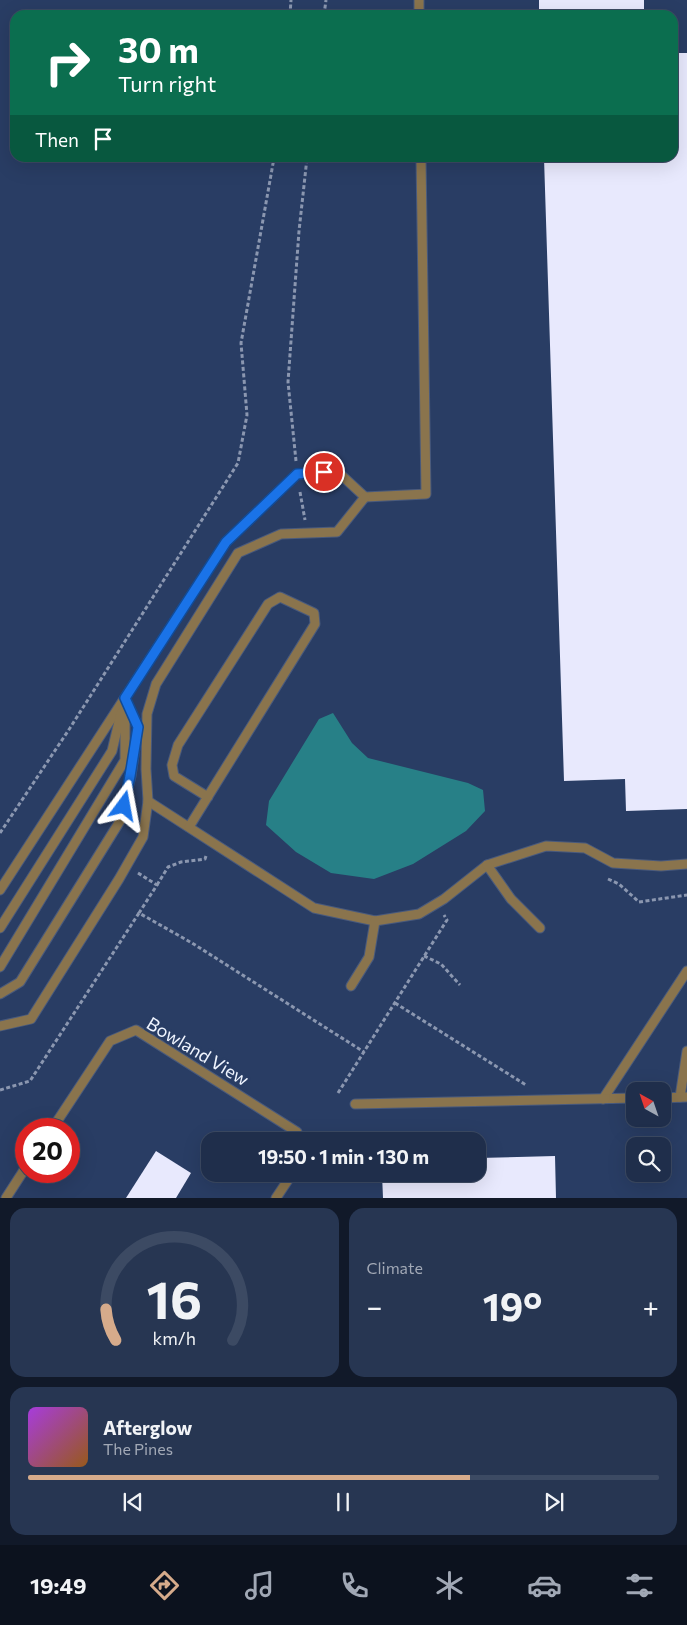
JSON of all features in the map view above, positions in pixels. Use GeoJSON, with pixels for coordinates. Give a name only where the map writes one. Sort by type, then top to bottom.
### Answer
{"type":"FeatureCollection","features":[{"type":"Feature","properties":{"kind":"lane"},"geometry":{"type":"LineString","coordinates":[[0,890],[226,542],[297,474],[338,472],[365,497],[426,494],[421,162]]}},
{"type":"Feature","properties":{"kind":"lane"},"geometry":{"type":"LineString","coordinates":[[0,1026],[32,1019],[143,837],[148,801],[146,769],[147,714],[156,684],[238,553],[281,534],[337,532],[365,497]]}},
{"type":"Feature","properties":{"kind":"lane"},"geometry":{"type":"LineString","coordinates":[[189,827],[208,797],[315,624],[314,613],[280,597],[268,604],[178,744],[172,764],[174,776],[208,797]]}},
{"type":"Feature","properties":{"kind":"lane"},"geometry":{"type":"LineString","coordinates":[[0,928],[112,751],[125,698]]}},
{"type":"Feature","properties":{"kind":"lane"},"geometry":{"type":"LineString","coordinates":[[0,967],[125,760],[125,698]]}},
{"type":"Feature","properties":{"kind":"lane"},"geometry":{"type":"LineString","coordinates":[[0,994],[20,982],[120,821],[138,727],[125,698]]}},
{"type":"Feature","properties":{"kind":"lane"},"geometry":{"type":"LineString","coordinates":[[148,801],[314,908],[374,920],[418,914],[444,900],[487,865],[546,846],[585,848],[613,863],[661,866],[687,864]]}},
{"type":"Feature","properties":{"kind":"lane"},"geometry":{"type":"LineString","coordinates":[[487,865],[510,899],[540,928]]}},
{"type":"Feature","properties":{"kind":"lane"},"geometry":{"type":"LineString","coordinates":[[351,986],[369,957],[374,920]]}},
{"type":"Feature","properties":{"kind":"lane"},"geometry":{"type":"LineString","coordinates":[[603,1099],[687,971]]}},
{"type":"Feature","properties":{"kind":"lane","name":"Bowland View"},"geometry":{"type":"LineString","coordinates":[[59,1118],[110,1041],[136,1030],[297,1132]]}},
{"type":"Feature","properties":{"kind":"lane"},"geometry":{"type":"LineString","coordinates":[[683,1097],[687,1051]]}},
{"type":"Feature","properties":{"kind":"lane"},"geometry":{"type":"LineString","coordinates":[[355,1104],[626,1098]]}},
{"type":"Feature","properties":{"kind":"lane"},"geometry":{"type":"LineString","coordinates":[[276,1198],[287,1182]]}},
{"type":"Feature","properties":{"kind":"lane"},"geometry":{"type":"LineString","coordinates":[[6,1198],[16,1183]]}},
{"type":"Feature","properties":{"kind":"path"},"geometry":{"type":"LineString","coordinates":[[0,833],[70,728],[238,463],[247,415],[241,343],[273,162]]}},
{"type":"Feature","properties":{"kind":"path"},"geometry":{"type":"LineString","coordinates":[[307,162],[299,231],[288,382],[297,474],[307,533]]}},
{"type":"Feature","properties":{"kind":"path"},"geometry":{"type":"LineString","coordinates":[[0,1090],[30,1081],[168,868],[182,862],[204,859],[214,843]]}},
{"type":"Feature","properties":{"kind":"path"},"geometry":{"type":"LineString","coordinates":[[599,856],[597,873],[619,884],[639,902],[687,895]]}},
{"type":"Feature","properties":{"kind":"path"},"geometry":{"type":"LineString","coordinates":[[126,866],[156,885]]}},
{"type":"Feature","properties":{"kind":"path"},"geometry":{"type":"LineString","coordinates":[[338,1093],[447,920],[437,904]]}},
{"type":"Feature","properties":{"kind":"path"},"geometry":{"type":"LineString","coordinates":[[139,913],[192,943],[364,1052]]}},
{"type":"Feature","properties":{"kind":"path"},"geometry":{"type":"LineString","coordinates":[[424,956],[441,964],[460,985]]}},
{"type":"Feature","properties":{"kind":"path"},"geometry":{"type":"LineString","coordinates":[[395,1002],[526,1085]]}},
{"type":"Feature","properties":{"kind":"shaded area"},"geometry":{"type":"Polygon","coordinates":[[[333,713],[352,743],[368,758],[468,783],[483,790],[485,811],[466,831],[413,864],[374,879],[331,873],[296,852],[266,825],[269,801],[319,719],[333,713]]]}},
{"type":"Feature","properties":{"kind":"building"},"geometry":{"type":"Polygon","coordinates":[[[539,0],[644,0],[644,10],[539,10],[539,0]]]}},
{"type":"Feature","properties":{"kind":"building"},"geometry":{"type":"Polygon","coordinates":[[[678,53],[687,53],[687,809],[626,811],[625,779],[564,781],[544,162],[678,162],[678,53]]]}},
{"type":"Feature","properties":{"kind":"building"},"geometry":{"type":"Polygon","coordinates":[[[156,1151],[191,1173],[176,1198],[126,1198],[156,1151]]]}},
{"type":"Feature","properties":{"kind":"building"},"geometry":{"type":"Polygon","coordinates":[[[555,1156],[556,1198],[383,1198],[382,1182],[486,1182],[486,1158],[555,1156]]]}},
{"type":"Feature","properties":{"kind":"route"},"geometry":{"type":"LineString","coordinates":[[124,806],[138,727],[125,698],[226,542],[297,474],[324,472]]}}]}
